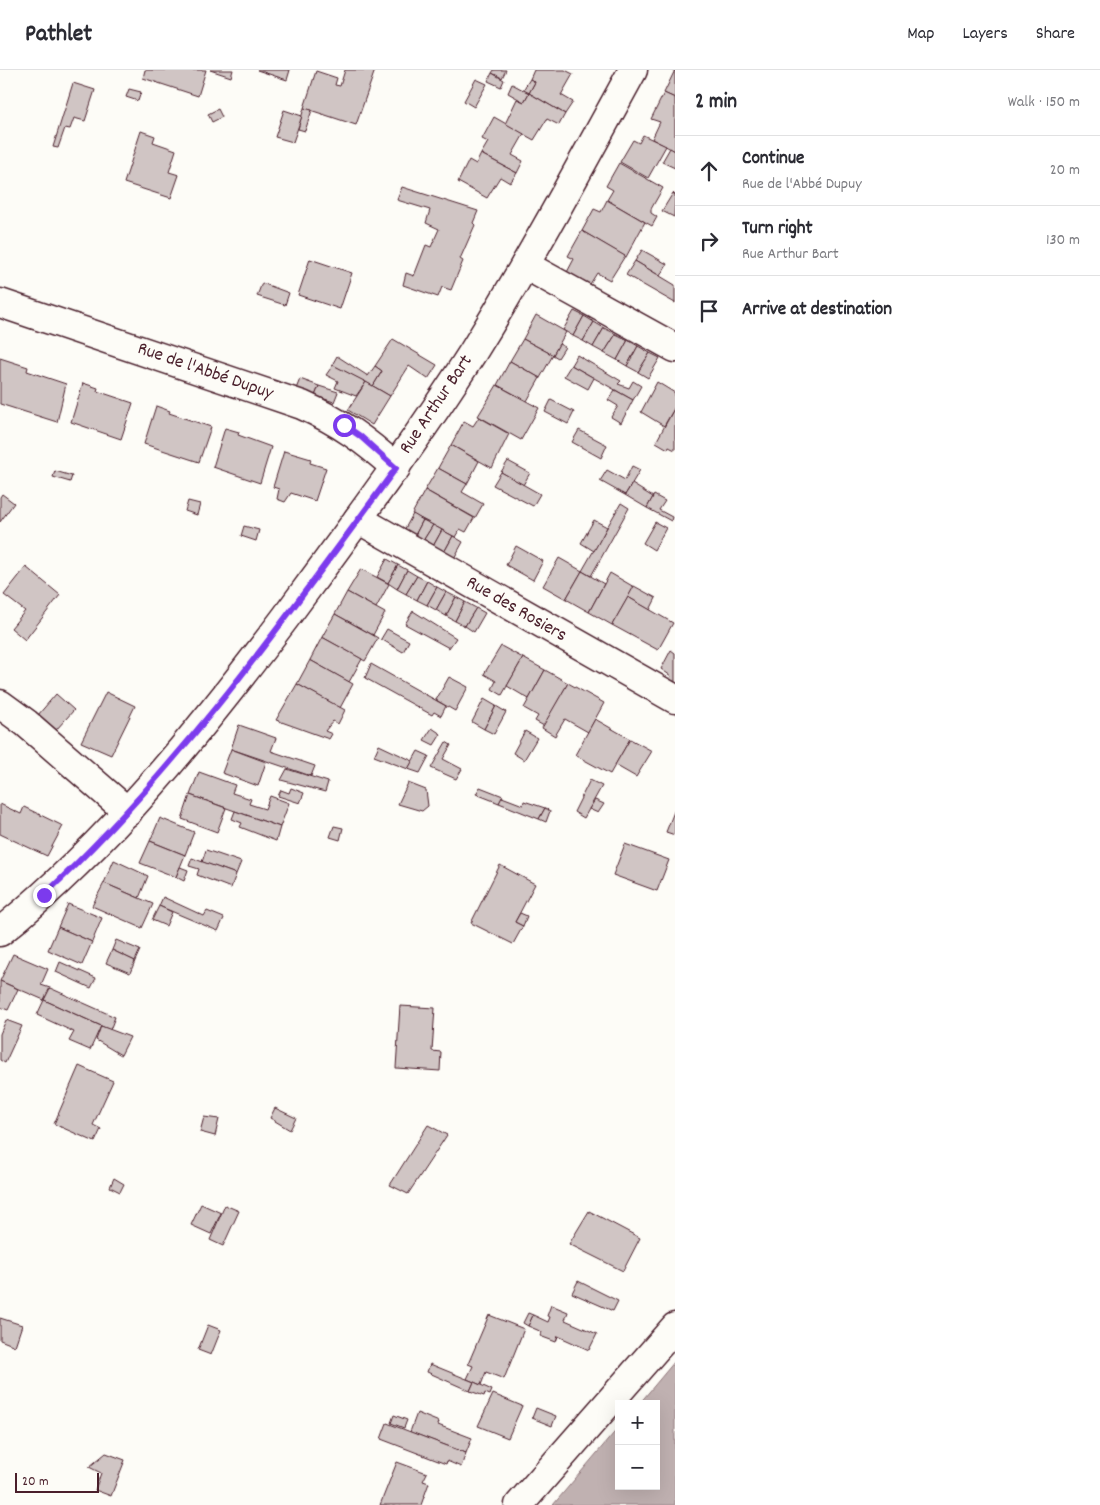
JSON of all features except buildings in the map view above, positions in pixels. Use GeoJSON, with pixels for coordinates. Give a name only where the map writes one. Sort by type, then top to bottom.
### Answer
{"type":"FeatureCollection","features":[{"type":"Feature","properties":{"kind":"street","name":"Rue Arthur Bart"},"geometry":{"type":"LineString","coordinates":[[0,932],[88,854],[128,812],[202,726],[396,468],[471,354],[526,265],[633,70]]}},
{"type":"Feature","properties":{"kind":"street"},"geometry":{"type":"LineString","coordinates":[[526,265],[675,348]]}},
{"type":"Feature","properties":{"kind":"street","name":"Rue de l'Abbé Dupuy"},"geometry":{"type":"LineString","coordinates":[[0,303],[302,405],[344,425],[360,436],[396,468]]}},
{"type":"Feature","properties":{"kind":"street","name":"Rue des Rosiers"},"geometry":{"type":"LineString","coordinates":[[358,519],[675,699]]}},
{"type":"Feature","properties":{"kind":"street"},"geometry":{"type":"LineString","coordinates":[[0,704],[26,723],[128,812]]}},
{"type":"Feature","properties":{"kind":"street"},"geometry":{"type":"LineString","coordinates":[[519,1505],[675,1327]]}},
{"type":"Feature","properties":{"kind":"shaded area"},"geometry":{"type":"Polygon","coordinates":[[[675,1361],[675,1505],[553,1505],[615,1432],[615,1490],[660,1490],[660,1400],[642,1400],[675,1361]]]}},
{"type":"Feature","properties":{"kind":"route"},"geometry":{"type":"LineString","coordinates":[[44,895],[88,854],[128,812],[202,726],[253,661],[396,468],[360,436],[344,425]]}}]}
